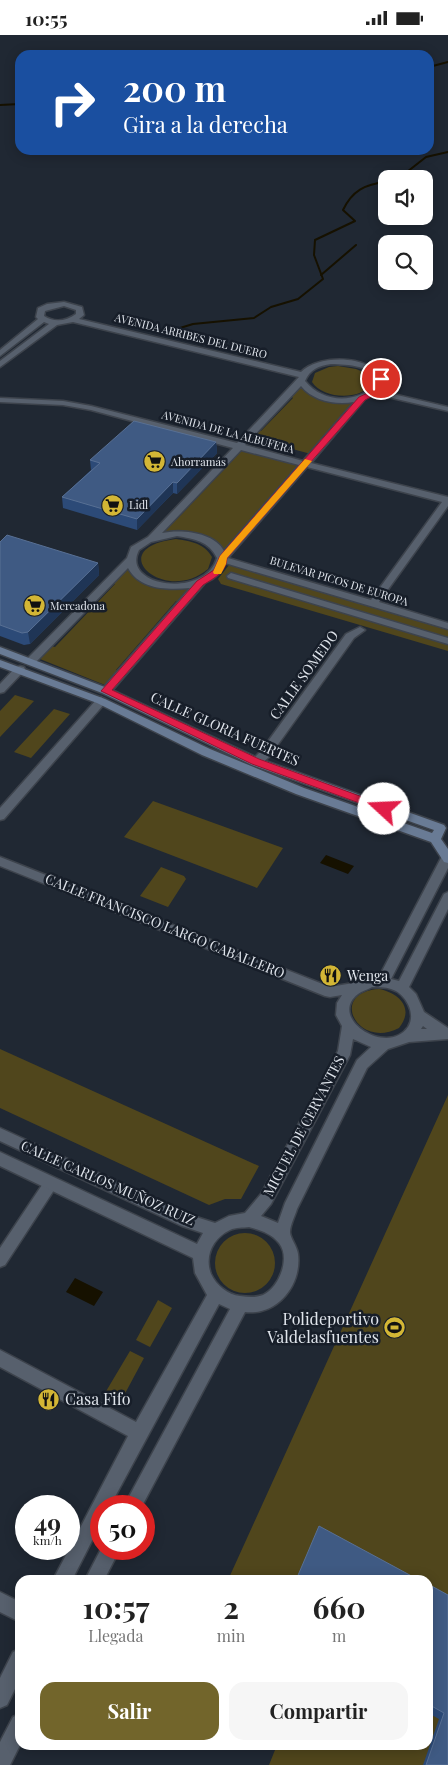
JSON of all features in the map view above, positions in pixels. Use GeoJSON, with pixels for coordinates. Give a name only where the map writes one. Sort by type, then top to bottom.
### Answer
{"type":"FeatureCollection","features":[{"type":"Feature","properties":{"kind":"main road","name":"CALLE GLORIA FUERTES"},"geometry":{"type":"LineString","coordinates":[[0,650],[31,661],[103,696],[206,751],[300,791],[441,830]]}},
{"type":"Feature","properties":{"kind":"main road","name":"CALLE GLORIA FUERTES"},"geometry":{"type":"LineString","coordinates":[[0,663],[103,696],[441,830]]}},
{"type":"Feature","properties":{"kind":"main road"},"geometry":{"type":"LineString","coordinates":[[441,830],[448,858]]}},
{"type":"Feature","properties":{"kind":"street"},"geometry":{"type":"LineString","coordinates":[[0,365],[56,323],[77,318],[81,312],[76,307],[57,304],[41,311],[40,317],[56,323]]}},
{"type":"Feature","properties":{"kind":"street","name":"AVENIDA ARRIBES DEL DUERO"},"geometry":{"type":"LineString","coordinates":[[77,318],[304,375]]}},
{"type":"Feature","properties":{"kind":"street"},"geometry":{"type":"LineString","coordinates":[[0,354],[43,319]]}},
{"type":"Feature","properties":{"kind":"street"},"geometry":{"type":"LineString","coordinates":[[31,661],[130,560],[135,548],[152,538],[242,444],[304,375],[331,362],[357,364],[377,373],[381,379],[378,389]]}},
{"type":"Feature","properties":{"kind":"street"},"geometry":{"type":"LineString","coordinates":[[304,375],[305,388],[323,398],[350,400],[362,398],[378,389],[448,402]]}},
{"type":"Feature","properties":{"kind":"street"},"geometry":{"type":"LineString","coordinates":[[378,389],[448,409]]}},
{"type":"Feature","properties":{"kind":"street","name":"AVENIDA DE LA ALBUFERA"},"geometry":{"type":"LineString","coordinates":[[0,394],[69,398],[95,402],[242,444]]}},
{"type":"Feature","properties":{"kind":"street"},"geometry":{"type":"LineString","coordinates":[[0,816],[200,583],[220,569],[223,558],[362,398]]}},
{"type":"Feature","properties":{"kind":"street","name":"AVENIDA DE LA ALBUFERA"},"geometry":{"type":"LineString","coordinates":[[0,401],[64,403],[91,407],[308,461],[448,499]]}},
{"type":"Feature","properties":{"kind":"street"},"geometry":{"type":"LineString","coordinates":[[373,605],[448,499]]}},
{"type":"Feature","properties":{"kind":"street"},"geometry":{"type":"LineString","coordinates":[[152,538],[177,533],[203,538],[220,550],[223,558]]}},
{"type":"Feature","properties":{"kind":"street","name":"BULEVAR PICOS DE EUROPA"},"geometry":{"type":"LineString","coordinates":[[223,558],[373,605],[448,626]]}},
{"type":"Feature","properties":{"kind":"street"},"geometry":{"type":"LineString","coordinates":[[130,560],[132,568],[138,575],[159,585],[180,587],[200,583]]}},
{"type":"Feature","properties":{"kind":"street","name":"BULEVAR PICOS DE EUROPA"},"geometry":{"type":"LineString","coordinates":[[231,576],[448,641]]}},
{"type":"Feature","properties":{"kind":"street","name":"CALLE SOMEDO"},"geometry":{"type":"LineString","coordinates":[[263,761],[353,631]]}},
{"type":"Feature","properties":{"kind":"street"},"geometry":{"type":"LineString","coordinates":[[0,690],[20,669]]}},
{"type":"Feature","properties":{"kind":"street"},"geometry":{"type":"LineString","coordinates":[[383,982],[448,858]]}},
{"type":"Feature","properties":{"kind":"street","name":"CALLE FRANCISCO LARGO CABALLERO"},"geometry":{"type":"LineString","coordinates":[[0,861],[330,992]]}},
{"type":"Feature","properties":{"kind":"street"},"geometry":{"type":"LineString","coordinates":[[402,988],[448,897]]}},
{"type":"Feature","properties":{"kind":"street"},"geometry":{"type":"LineString","coordinates":[[370,982],[383,982],[402,988],[414,999],[419,1016],[416,1028],[408,1036],[397,1042],[384,1044],[363,1039],[348,1027],[342,1011],[330,992],[370,982]]}},
{"type":"Feature","properties":{"kind":"street"},"geometry":{"type":"LineString","coordinates":[[342,1011],[345,997],[356,986]]}},
{"type":"Feature","properties":{"kind":"street"},"geometry":{"type":"LineString","coordinates":[[419,1016],[446,1034]]}},
{"type":"Feature","properties":{"kind":"street","name":"MIGUEL DE CERVANTES"},"geometry":{"type":"LineString","coordinates":[[249,1219],[266,1199],[345,1051],[348,1027]]}},
{"type":"Feature","properties":{"kind":"street"},"geometry":{"type":"LineString","coordinates":[[408,1036],[446,1034]]}},
{"type":"Feature","properties":{"kind":"street","name":"MIGUEL DE CERVANTES"},"geometry":{"type":"LineString","coordinates":[[282,1234],[290,1209],[362,1064],[384,1044]]}},
{"type":"Feature","properties":{"kind":"street","name":"CALLE CARLOS MUÑOZ RUIZ"},"geometry":{"type":"LineString","coordinates":[[0,1134],[187,1221],[216,1231]]}},
{"type":"Feature","properties":{"kind":"street","name":"CALLE CARLOS MUÑOZ RUIZ"},"geometry":{"type":"LineString","coordinates":[[0,1159],[201,1254]]}},
{"type":"Feature","properties":{"kind":"street"},"geometry":{"type":"LineString","coordinates":[[0,1261],[52,1183]]}},
{"type":"Feature","properties":{"kind":"street"},"geometry":{"type":"LineString","coordinates":[[249,1219],[267,1225],[282,1234],[292,1260],[288,1280],[280,1293],[266,1302],[257,1305],[240,1306],[216,1295],[206,1283],[201,1269],[201,1254],[206,1242],[216,1231],[226,1224],[249,1219]]}},
{"type":"Feature","properties":{"kind":"street"},"geometry":{"type":"LineString","coordinates":[[65,1575],[139,1433],[216,1295]]}},
{"type":"Feature","properties":{"kind":"street"},"geometry":{"type":"LineString","coordinates":[[139,1495],[240,1306]]}},
{"type":"Feature","properties":{"kind":"street"},"geometry":{"type":"LineString","coordinates":[[0,1358],[139,1433]]}},
{"type":"Feature","properties":{"kind":"street"},"geometry":{"type":"LineString","coordinates":[[97,1575],[104,1560]]}},
{"type":"Feature","properties":{"kind":"street"},"geometry":{"type":"LineString","coordinates":[[0,1601],[15,1610]]}},
{"type":"Feature","properties":{"kind":"street"},"geometry":{"type":"LineString","coordinates":[[0,1698],[15,1669]]}},
{"type":"Feature","properties":{"kind":"street"},"geometry":{"type":"LineString","coordinates":[[0,1763],[15,1734]]}},
{"type":"Feature","properties":{"kind":"shaded area"},"geometry":{"type":"Polygon","coordinates":[[[338,366],[363,372],[371,379],[371,384],[359,393],[342,396],[324,392],[312,382],[315,373],[329,367],[338,366]]]}},
{"type":"Feature","properties":{"kind":"shaded area"},"geometry":{"type":"Polygon","coordinates":[[[301,386],[313,395],[320,397],[358,400],[347,410],[311,454],[251,438],[261,431],[293,398],[291,396],[301,386]]]}},
{"type":"Feature","properties":{"kind":"shaded area"},"geometry":{"type":"Polygon","coordinates":[[[241,449],[302,465],[294,474],[291,473],[225,551],[219,545],[203,536],[186,532],[160,533],[172,519],[176,520],[234,459],[232,458],[241,449]]]}},
{"type":"Feature","properties":{"kind":"shaded area"},"geometry":{"type":"Polygon","coordinates":[[[176,539],[191,542],[209,552],[212,557],[208,569],[191,579],[174,581],[159,578],[147,571],[142,562],[143,553],[154,544],[176,539]]]}},
{"type":"Feature","properties":{"kind":"shaded area"},"geometry":{"type":"Polygon","coordinates":[[[229,565],[448,630],[448,651],[221,584],[218,579],[229,565]]]}},
{"type":"Feature","properties":{"kind":"shaded area"},"geometry":{"type":"Polygon","coordinates":[[[127,567],[132,575],[147,585],[174,589],[192,587],[179,602],[176,601],[105,685],[40,659],[51,646],[55,647],[115,584],[112,583],[127,567]]]}},
{"type":"Feature","properties":{"kind":"shaded area"},"geometry":{"type":"Polygon","coordinates":[[[15,695],[34,701],[0,737],[0,711],[15,695]]]}},
{"type":"Feature","properties":{"kind":"shaded area"},"geometry":{"type":"Polygon","coordinates":[[[54,709],[70,714],[31,758],[14,752],[54,709]]]}},
{"type":"Feature","properties":{"kind":"shaded area"},"geometry":{"type":"Polygon","coordinates":[[[153,801],[283,848],[257,888],[124,837],[153,801]]]}},
{"type":"Feature","properties":{"kind":"shaded area"},"geometry":{"type":"Polygon","coordinates":[[[326,855],[354,866],[348,874],[320,863],[326,855]]]}},
{"type":"Feature","properties":{"kind":"shaded area"},"geometry":{"type":"Polygon","coordinates":[[[161,867],[184,876],[186,879],[168,907],[140,896],[161,867]]]}},
{"type":"Feature","properties":{"kind":"shaded area"},"geometry":{"type":"Polygon","coordinates":[[[379,989],[393,994],[402,1002],[405,1008],[404,1021],[399,1028],[384,1033],[371,1032],[361,1026],[354,1018],[352,1008],[355,999],[363,992],[379,989]]]}},
{"type":"Feature","properties":{"kind":"shaded area"},"geometry":{"type":"Polygon","coordinates":[[[0,1049],[259,1166],[241,1199],[225,1199],[209,1205],[0,1108],[0,1049]]]}},
{"type":"Feature","properties":{"kind":"shaded area","name":"Polideportivo Valdelasfuentes"},"geometry":{"type":"Polygon","coordinates":[[[448,1095],[448,1765],[269,1765],[275,1750],[433,1750],[433,1575],[230,1575],[448,1095]]]}},
{"type":"Feature","properties":{"kind":"shaded area"},"geometry":{"type":"Polygon","coordinates":[[[245,1233],[262,1238],[270,1246],[275,1263],[270,1280],[262,1288],[245,1293],[228,1288],[220,1280],[215,1263],[220,1246],[228,1238],[245,1233]]]}},
{"type":"Feature","properties":{"kind":"shaded area"},"geometry":{"type":"Polygon","coordinates":[[[75,1278],[103,1292],[94,1306],[66,1292],[75,1278]]]}},
{"type":"Feature","properties":{"kind":"shaded area"},"geometry":{"type":"Polygon","coordinates":[[[158,1300],[172,1308],[150,1347],[136,1340],[158,1300]]]}},
{"type":"Feature","properties":{"kind":"shaded area"},"geometry":{"type":"Polygon","coordinates":[[[130,1351],[144,1358],[121,1401],[105,1393],[130,1351]]]}},
{"type":"Feature","properties":{"kind":"building"},"geometry":{"type":"Polygon","coordinates":[[[134,421],[216,442],[177,483],[173,482],[137,519],[62,497],[100,463],[90,460],[134,421]]]}},
{"type":"Feature","properties":{"kind":"building","name":"Mercadona"},"geometry":{"type":"Polygon","coordinates":[[[7,535],[98,563],[28,632],[22,633],[0,625],[0,542],[7,535]]]}},
{"type":"Feature","properties":{"kind":"building"},"geometry":{"type":"Polygon","coordinates":[[[319,1526],[410,1575],[298,1575],[319,1526]]]}},
{"type":"Feature","properties":{"kind":"building"},"geometry":{"type":"Polygon","coordinates":[[[433,1587],[448,1595],[448,1765],[426,1765],[431,1750],[433,1750],[444,1713],[433,1707],[433,1587]]]}},
{"type":"Feature","properties":{"kind":"waterway"},"geometry":{"type":"LineString","coordinates":[[434,66],[448,62]]}},
{"type":"Feature","properties":{"kind":"waterway"},"geometry":{"type":"LineString","coordinates":[[0,105],[15,104]]}},
{"type":"Feature","properties":{"kind":"waterway"},"geometry":{"type":"LineString","coordinates":[[409,170],[426,157],[448,152]]}},
{"type":"Feature","properties":{"kind":"waterway"},"geometry":{"type":"LineString","coordinates":[[321,275],[314,255],[315,240],[355,221],[343,210],[347,203],[355,193],[378,184]]}},
{"type":"Feature","properties":{"kind":"waterway"},"geometry":{"type":"LineString","coordinates":[[321,275],[356,245]]}},
{"type":"Feature","properties":{"kind":"waterway"},"geometry":{"type":"LineString","coordinates":[[180,328],[193,324],[254,318],[271,307],[298,299],[323,279],[321,275]]}},
{"type":"Feature","properties":{"kind":"slow traffic"},"geometry":{"type":"LineString","coordinates":[[218,572],[223,558],[308,461]]}},
{"type":"Feature","properties":{"kind":"place","name":"Ahorramás"},"geometry":{"type":"Point","coordinates":[155,462]}},
{"type":"Feature","properties":{"kind":"place","name":"Lidl"},"geometry":{"type":"Point","coordinates":[113,505]}},
{"type":"Feature","properties":{"kind":"place","name":"Mercadona"},"geometry":{"type":"Point","coordinates":[34,606]}},
{"type":"Feature","properties":{"kind":"place","name":"Wenga"},"geometry":{"type":"Point","coordinates":[331,976]}},
{"type":"Feature","properties":{"kind":"place","name":"Polideportivo Valdelasfuentes"},"geometry":{"type":"Point","coordinates":[395,1328]}},
{"type":"Feature","properties":{"kind":"place","name":"Casa Fifo"},"geometry":{"type":"Point","coordinates":[49,1399]}},
{"type":"Feature","properties":{"kind":"route"},"geometry":{"type":"LineString","coordinates":[[381,379],[380,386],[376,392],[362,398],[223,558],[218,572],[200,583],[106,691],[256,762],[384,809]]}}]}
